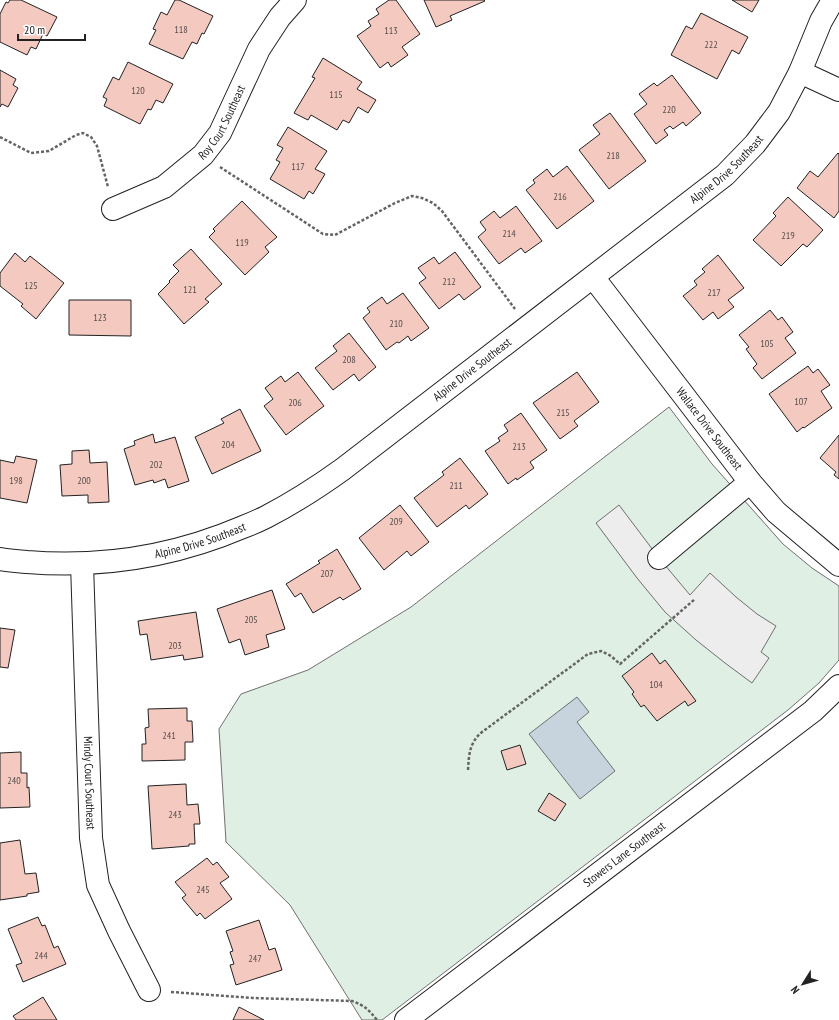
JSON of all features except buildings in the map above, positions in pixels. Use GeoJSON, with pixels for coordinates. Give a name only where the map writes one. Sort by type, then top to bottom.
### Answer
{"type":"FeatureCollection","features":[{"type":"Feature","properties":{"kind":"street","name":"Roy Court Southeast"},"geometry":{"type":"LineString","coordinates":[[113,209],[164,186],[203,155],[220,133],[259,48],[280,17],[294,0]]}},
{"type":"Feature","properties":{"kind":"street","name":"Alpine Drive Southeast"},"geometry":{"type":"LineString","coordinates":[[0,559],[50,564],[82,564],[130,559],[177,550],[223,536],[265,518],[310,493],[529,327],[725,175],[755,144],[779,112],[800,72],[821,21],[833,0]]}},
{"type":"Feature","properties":{"kind":"street"},"geometry":{"type":"LineString","coordinates":[[800,72],[839,90]]}},
{"type":"Feature","properties":{"kind":"street","name":"Wallace Drive Southeast"},"geometry":{"type":"LineString","coordinates":[[593,277],[750,482],[776,512],[839,566]]}},
{"type":"Feature","properties":{"kind":"street"},"geometry":{"type":"LineString","coordinates":[[659,558],[750,482]]}},
{"type":"Feature","properties":{"kind":"street","name":"Mindy Court Southeast"},"geometry":{"type":"LineString","coordinates":[[82,564],[91,838],[98,885],[119,931],[149,990]]}},
{"type":"Feature","properties":{"kind":"street","name":"Stowers Lane Southeast"},"geometry":{"type":"LineString","coordinates":[[406,1020],[813,712],[839,686]]}},
{"type":"Feature","properties":{"kind":"path"},"geometry":{"type":"LineString","coordinates":[[0,137],[31,153],[49,151],[76,135],[83,133],[91,137],[97,146],[113,209]]}},
{"type":"Feature","properties":{"kind":"path"},"geometry":{"type":"LineString","coordinates":[[203,155],[323,234],[335,234],[395,203],[412,196],[422,198],[432,203],[442,211],[529,327]]}},
{"type":"Feature","properties":{"kind":"path"},"geometry":{"type":"LineString","coordinates":[[468,770],[470,750],[475,738],[482,732],[588,654],[601,651],[611,656],[620,664],[695,599]]}},
{"type":"Feature","properties":{"kind":"path"},"geometry":{"type":"LineString","coordinates":[[149,990],[253,998],[352,1001],[363,1005],[377,1020]]}},
{"type":"Feature","properties":{"kind":"green space"},"geometry":{"type":"Polygon","coordinates":[[[669,407],[712,464],[783,544],[812,568],[839,586],[839,660],[819,683],[788,710],[382,1020],[362,1020],[290,905],[226,842],[219,729],[241,694],[308,670],[411,607],[669,407]]]}},
{"type":"Feature","properties":{"kind":"shaded area"},"geometry":{"type":"Polygon","coordinates":[[[619,505],[659,558],[690,595],[710,573],[757,614],[776,626],[761,652],[769,658],[752,683],[696,640],[665,612],[637,578],[596,523],[619,505]]]}},
{"type":"Feature","properties":{"kind":"shaded area"},"geometry":{"type":"Polygon","coordinates":[[[577,697],[589,712],[577,722],[615,771],[580,799],[529,734],[577,697]]]}}]}
